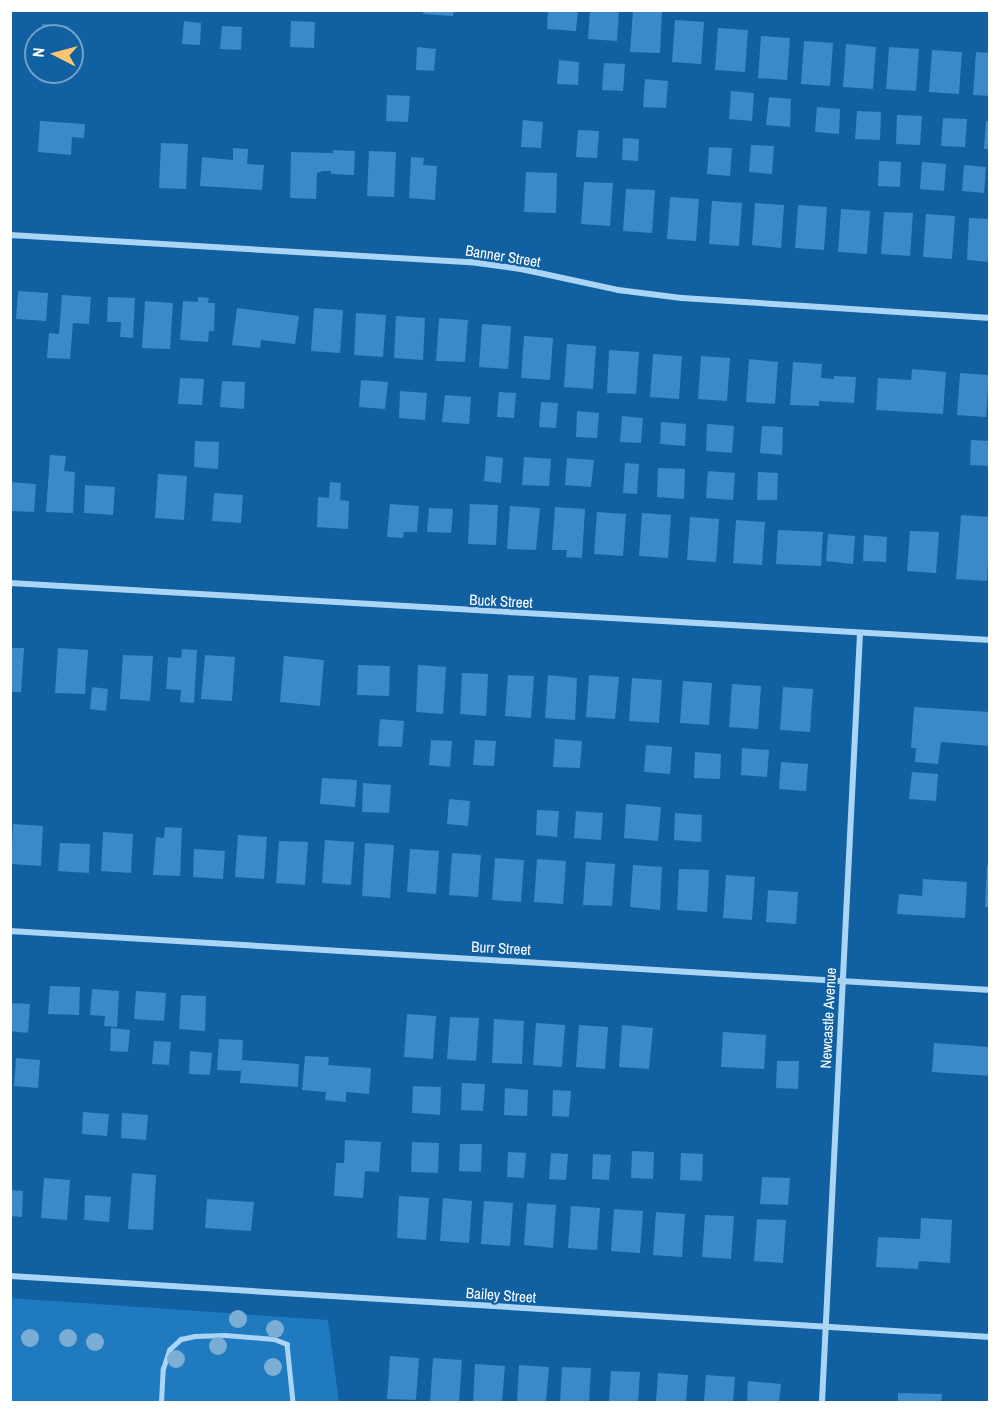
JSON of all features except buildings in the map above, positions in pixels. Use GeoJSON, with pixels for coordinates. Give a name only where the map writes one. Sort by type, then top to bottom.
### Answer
{"type":"FeatureCollection","features":[{"type":"Feature","properties":{"kind":"street","name":"Banner Street"},"geometry":{"type":"LineString","coordinates":[[10,235],[470,262],[520,269],[618,290],[682,298],[990,318]]}},
{"type":"Feature","properties":{"kind":"street","name":"Buck Street"},"geometry":{"type":"LineString","coordinates":[[10,583],[990,640]]}},
{"type":"Feature","properties":{"kind":"street","name":"Newcastle Avenue"},"geometry":{"type":"LineString","coordinates":[[822,1402],[860,634]]}},
{"type":"Feature","properties":{"kind":"street","name":"Burr Street"},"geometry":{"type":"LineString","coordinates":[[10,931],[990,990]]}},
{"type":"Feature","properties":{"kind":"street","name":"Bailey Street"},"geometry":{"type":"LineString","coordinates":[[10,1276],[990,1337]]}},
{"type":"Feature","properties":{"kind":"lane"},"geometry":{"type":"LineString","coordinates":[[161,1402],[163,1369],[169,1350],[181,1340],[218,1335],[274,1339],[287,1344],[293,1402]]}},
{"type":"Feature","properties":{"kind":"shaded area"},"geometry":{"type":"Polygon","coordinates":[[[10,1298],[328,1320],[339,1402],[11,1402],[10,1298]]]}}]}
